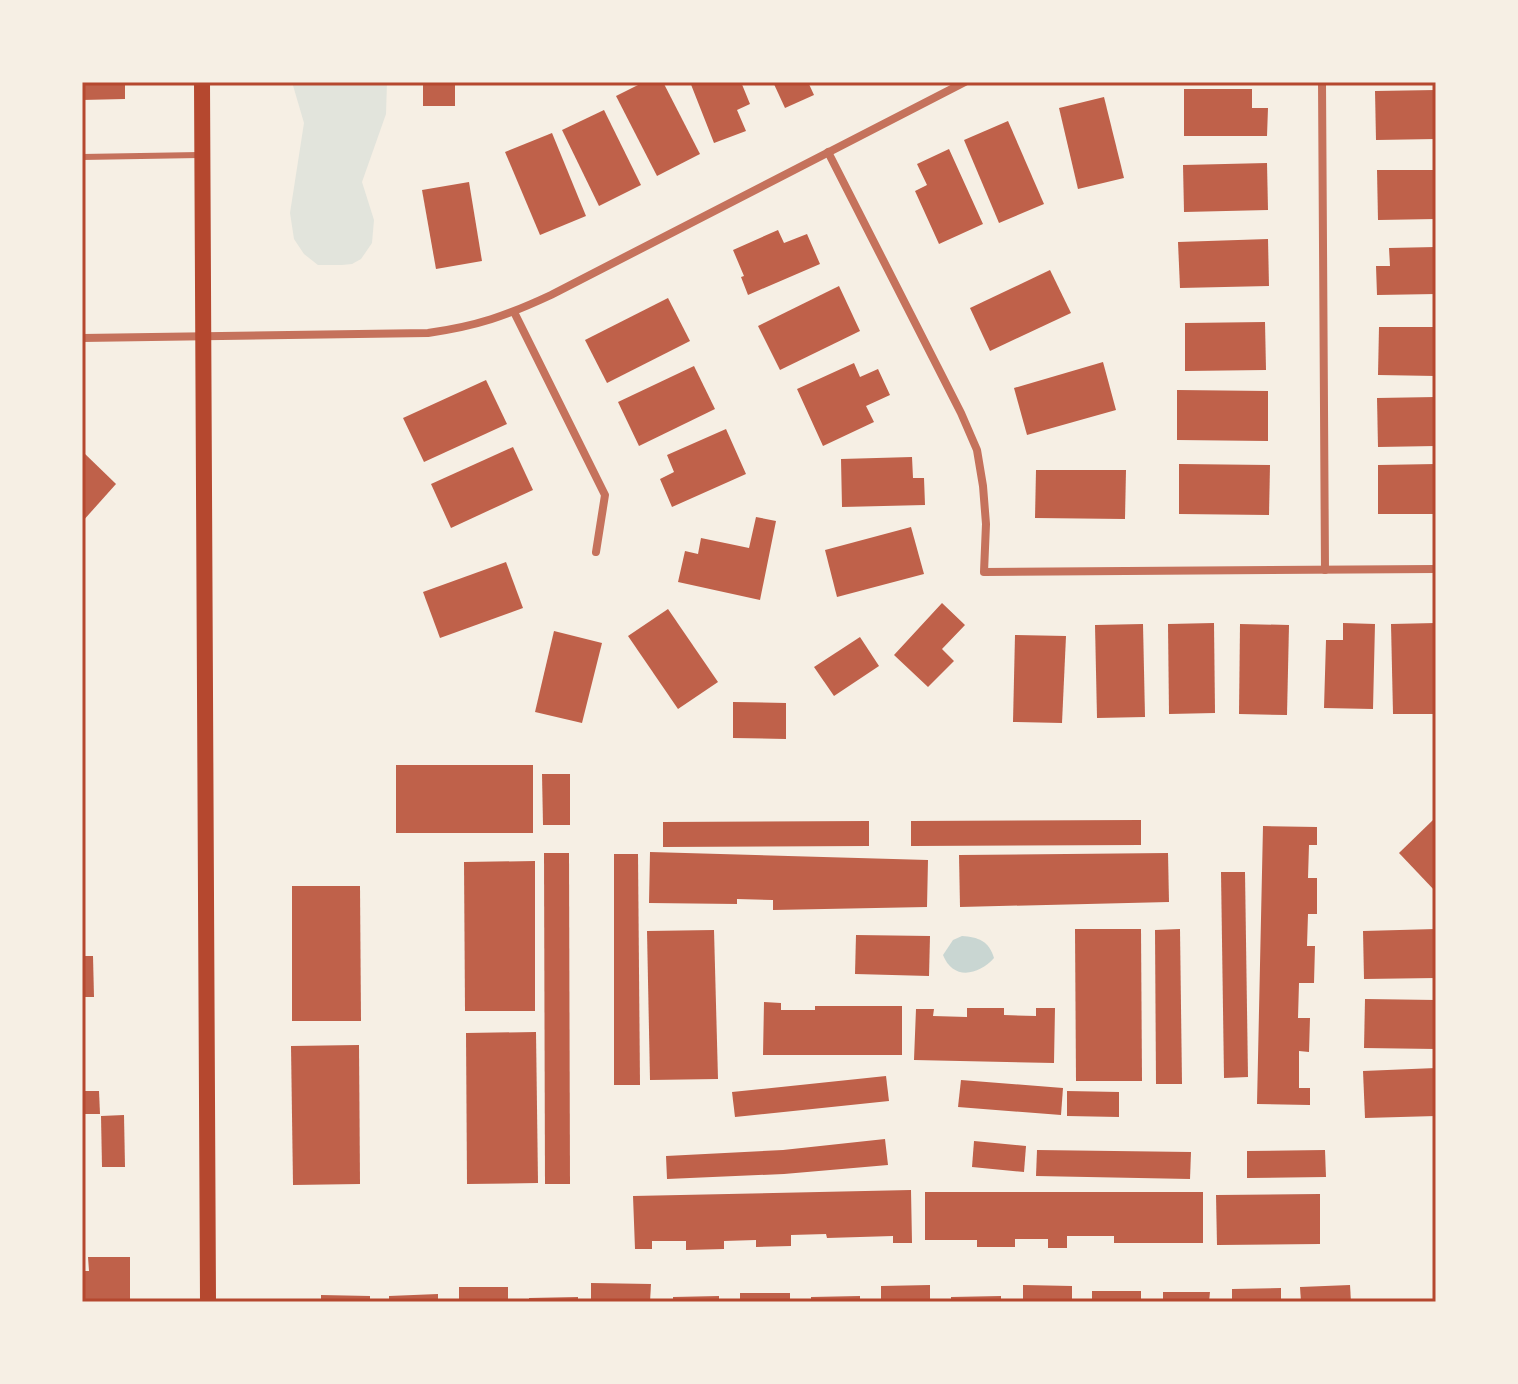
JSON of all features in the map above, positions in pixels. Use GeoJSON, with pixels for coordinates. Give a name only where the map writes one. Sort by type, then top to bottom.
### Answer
{"type":"FeatureCollection","features":[{"type":"Feature","properties":{"kind":"main road"},"geometry":{"type":"LineString","coordinates":[[202,82],[203,797],[208,1302]]}},
{"type":"Feature","properties":{"kind":"street"},"geometry":{"type":"LineString","coordinates":[[82,338],[428,333],[473,326],[514,312],[965,82]]}},
{"type":"Feature","properties":{"kind":"street"},"geometry":{"type":"LineString","coordinates":[[1322,82],[1325,570]]}},
{"type":"Feature","properties":{"kind":"street"},"geometry":{"type":"LineString","coordinates":[[828,152],[977,450],[986,524],[984,572],[1436,569]]}},
{"type":"Feature","properties":{"kind":"street"},"geometry":{"type":"LineString","coordinates":[[514,312],[605,495],[596,552]]}},
{"type":"Feature","properties":{"kind":"lane"},"geometry":{"type":"LineString","coordinates":[[82,157],[203,155]]}},
{"type":"Feature","properties":{"kind":"shaded area"},"geometry":{"type":"Polygon","coordinates":[[[292,82],[387,82],[386,114],[362,182],[374,220],[372,243],[361,259],[352,264],[318,265],[304,254],[294,239],[290,213],[304,123],[292,82]]]}},
{"type":"Feature","properties":{"kind":"shaded area"},"geometry":{"type":"Polygon","coordinates":[[[962,936],[982,941],[994,958],[981,968],[967,973],[953,969],[943,955],[953,940],[962,936]]]}},
{"type":"Feature","properties":{"kind":"building"},"geometry":{"type":"Polygon","coordinates":[[[82,82],[125,82],[125,99],[82,100],[82,82]]]}},
{"type":"Feature","properties":{"kind":"building"},"geometry":{"type":"Polygon","coordinates":[[[423,82],[455,82],[455,106],[423,106],[423,82]]]}},
{"type":"Feature","properties":{"kind":"building"},"geometry":{"type":"Polygon","coordinates":[[[644,82],[663,82],[700,154],[657,176],[616,96],[644,82]]]}},
{"type":"Feature","properties":{"kind":"building"},"geometry":{"type":"Polygon","coordinates":[[[690,82],[741,82],[750,104],[737,110],[746,131],[714,143],[690,82]]]}},
{"type":"Feature","properties":{"kind":"building"},"geometry":{"type":"Polygon","coordinates":[[[773,82],[808,82],[814,95],[785,108],[773,82]]]}},
{"type":"Feature","properties":{"kind":"building"},"geometry":{"type":"Polygon","coordinates":[[[1184,89],[1252,89],[1252,108],[1268,108],[1267,136],[1184,136],[1184,89]]]}},
{"type":"Feature","properties":{"kind":"building"},"geometry":{"type":"Polygon","coordinates":[[[1436,90],[1436,139],[1376,140],[1375,91],[1436,90]]]}},
{"type":"Feature","properties":{"kind":"building"},"geometry":{"type":"Polygon","coordinates":[[[1104,97],[1124,178],[1078,189],[1059,108],[1104,97]]]}},
{"type":"Feature","properties":{"kind":"building"},"geometry":{"type":"Polygon","coordinates":[[[604,110],[641,185],[599,206],[562,130],[604,110]]]}},
{"type":"Feature","properties":{"kind":"building"},"geometry":{"type":"Polygon","coordinates":[[[1008,121],[1044,204],[999,223],[964,140],[1008,121]]]}},
{"type":"Feature","properties":{"kind":"building"},"geometry":{"type":"Polygon","coordinates":[[[552,133],[586,216],[540,235],[505,152],[552,133]]]}},
{"type":"Feature","properties":{"kind":"building"},"geometry":{"type":"Polygon","coordinates":[[[949,149],[983,224],[939,244],[915,191],[927,185],[917,164],[949,149]]]}},
{"type":"Feature","properties":{"kind":"building"},"geometry":{"type":"Polygon","coordinates":[[[1267,163],[1268,210],[1184,212],[1183,165],[1267,163]]]}},
{"type":"Feature","properties":{"kind":"building"},"geometry":{"type":"Polygon","coordinates":[[[1377,170],[1436,170],[1436,219],[1378,220],[1377,170]]]}},
{"type":"Feature","properties":{"kind":"building"},"geometry":{"type":"Polygon","coordinates":[[[469,182],[482,261],[436,269],[422,190],[469,182]]]}},
{"type":"Feature","properties":{"kind":"building"},"geometry":{"type":"Polygon","coordinates":[[[778,230],[784,243],[807,234],[820,264],[748,295],[733,250],[778,230]]]}},
{"type":"Feature","properties":{"kind":"building"},"geometry":{"type":"Polygon","coordinates":[[[1268,239],[1269,286],[1180,288],[1178,242],[1268,239]]]}},
{"type":"Feature","properties":{"kind":"building"},"geometry":{"type":"Polygon","coordinates":[[[1436,247],[1436,294],[1377,295],[1376,266],[1390,266],[1389,248],[1436,247]]]}},
{"type":"Feature","properties":{"kind":"building"},"geometry":{"type":"Polygon","coordinates":[[[1050,270],[1071,313],[990,351],[970,308],[1050,270]]]}},
{"type":"Feature","properties":{"kind":"building"},"geometry":{"type":"Polygon","coordinates":[[[839,286],[860,331],[780,370],[758,326],[839,286]]]}},
{"type":"Feature","properties":{"kind":"building"},"geometry":{"type":"Polygon","coordinates":[[[668,298],[690,341],[607,383],[585,340],[668,298]]]}},
{"type":"Feature","properties":{"kind":"building"},"geometry":{"type":"Polygon","coordinates":[[[1265,322],[1266,370],[1185,371],[1185,323],[1265,322]]]}},
{"type":"Feature","properties":{"kind":"building"},"geometry":{"type":"Polygon","coordinates":[[[1379,327],[1436,327],[1436,376],[1378,375],[1379,327]]]}},
{"type":"Feature","properties":{"kind":"building"},"geometry":{"type":"Polygon","coordinates":[[[1103,362],[1116,410],[1027,435],[1014,388],[1103,362]]]}},
{"type":"Feature","properties":{"kind":"building"},"geometry":{"type":"Polygon","coordinates":[[[854,363],[860,377],[878,369],[890,395],[866,406],[874,422],[823,446],[797,389],[854,363]]]}},
{"type":"Feature","properties":{"kind":"building"},"geometry":{"type":"Polygon","coordinates":[[[694,366],[715,409],[639,446],[618,402],[694,366]]]}},
{"type":"Feature","properties":{"kind":"building"},"geometry":{"type":"Polygon","coordinates":[[[486,380],[507,424],[424,462],[403,418],[486,380]]]}},
{"type":"Feature","properties":{"kind":"building"},"geometry":{"type":"Polygon","coordinates":[[[1177,390],[1268,391],[1268,441],[1177,440],[1177,390]]]}},
{"type":"Feature","properties":{"kind":"building"},"geometry":{"type":"Polygon","coordinates":[[[1436,397],[1436,446],[1378,447],[1377,398],[1436,397]]]}},
{"type":"Feature","properties":{"kind":"building"},"geometry":{"type":"Polygon","coordinates":[[[726,429],[746,474],[672,507],[660,479],[674,472],[667,455],[726,429]]]}},
{"type":"Feature","properties":{"kind":"building"},"geometry":{"type":"Polygon","coordinates":[[[513,447],[533,490],[451,528],[431,484],[513,447]]]}},
{"type":"Feature","properties":{"kind":"building"},"geometry":{"type":"Polygon","coordinates":[[[82,451],[116,484],[82,522],[82,451]]]}},
{"type":"Feature","properties":{"kind":"building"},"geometry":{"type":"Polygon","coordinates":[[[912,457],[913,478],[924,478],[925,505],[842,507],[841,459],[912,457]]]}},
{"type":"Feature","properties":{"kind":"building"},"geometry":{"type":"Polygon","coordinates":[[[1179,464],[1270,465],[1269,515],[1179,514],[1179,464]]]}},
{"type":"Feature","properties":{"kind":"building"},"geometry":{"type":"Polygon","coordinates":[[[1436,464],[1436,514],[1378,514],[1378,465],[1436,464]]]}},
{"type":"Feature","properties":{"kind":"building"},"geometry":{"type":"Polygon","coordinates":[[[1036,470],[1126,470],[1125,519],[1035,518],[1036,470]]]}},
{"type":"Feature","properties":{"kind":"building"},"geometry":{"type":"Polygon","coordinates":[[[756,517],[776,521],[760,600],[678,582],[685,551],[698,554],[701,538],[749,548],[756,517]]]}},
{"type":"Feature","properties":{"kind":"building"},"geometry":{"type":"Polygon","coordinates":[[[911,527],[924,574],[837,597],[825,550],[911,527]]]}},
{"type":"Feature","properties":{"kind":"building"},"geometry":{"type":"Polygon","coordinates":[[[506,562],[523,608],[440,638],[423,592],[506,562]]]}},
{"type":"Feature","properties":{"kind":"building"},"geometry":{"type":"Polygon","coordinates":[[[942,603],[965,625],[942,649],[954,661],[928,687],[894,655],[942,603]]]}},
{"type":"Feature","properties":{"kind":"building"},"geometry":{"type":"Polygon","coordinates":[[[668,609],[718,682],[678,709],[628,636],[668,609]]]}},
{"type":"Feature","properties":{"kind":"building"},"geometry":{"type":"Polygon","coordinates":[[[1214,623],[1215,713],[1169,714],[1168,624],[1214,623]]]}},
{"type":"Feature","properties":{"kind":"building"},"geometry":{"type":"Polygon","coordinates":[[[1343,623],[1375,624],[1373,709],[1324,708],[1326,640],[1343,640],[1343,623]]]}},
{"type":"Feature","properties":{"kind":"building"},"geometry":{"type":"Polygon","coordinates":[[[1436,623],[1436,714],[1393,714],[1391,624],[1436,623]]]}},
{"type":"Feature","properties":{"kind":"building"},"geometry":{"type":"Polygon","coordinates":[[[1143,624],[1145,717],[1097,718],[1095,625],[1143,624]]]}},
{"type":"Feature","properties":{"kind":"building"},"geometry":{"type":"Polygon","coordinates":[[[1240,624],[1289,625],[1287,715],[1239,714],[1240,624]]]}},
{"type":"Feature","properties":{"kind":"building"},"geometry":{"type":"Polygon","coordinates":[[[554,631],[602,643],[582,723],[535,712],[554,631]]]}},
{"type":"Feature","properties":{"kind":"building"},"geometry":{"type":"Polygon","coordinates":[[[1015,635],[1066,636],[1062,723],[1013,722],[1015,635]]]}},
{"type":"Feature","properties":{"kind":"building"},"geometry":{"type":"Polygon","coordinates":[[[860,637],[879,666],[834,696],[814,667],[860,637]]]}},
{"type":"Feature","properties":{"kind":"building"},"geometry":{"type":"Polygon","coordinates":[[[733,702],[786,703],[786,739],[733,738],[733,702]]]}},
{"type":"Feature","properties":{"kind":"building"},"geometry":{"type":"Polygon","coordinates":[[[396,765],[533,765],[533,833],[396,833],[396,765]]]}},
{"type":"Feature","properties":{"kind":"building"},"geometry":{"type":"Polygon","coordinates":[[[542,774],[570,774],[570,825],[543,825],[542,774]]]}},
{"type":"Feature","properties":{"kind":"building"},"geometry":{"type":"Polygon","coordinates":[[[1434,819],[1436,821],[1436,892],[1399,853],[1434,819]]]}},
{"type":"Feature","properties":{"kind":"building"},"geometry":{"type":"Polygon","coordinates":[[[1141,820],[1141,845],[911,846],[911,821],[1141,820]]]}},
{"type":"Feature","properties":{"kind":"building"},"geometry":{"type":"Polygon","coordinates":[[[869,821],[869,846],[663,847],[663,822],[869,821]]]}},
{"type":"Feature","properties":{"kind":"building"},"geometry":{"type":"Polygon","coordinates":[[[1263,826],[1317,827],[1317,845],[1309,845],[1308,878],[1317,878],[1317,914],[1308,914],[1307,946],[1315,946],[1314,983],[1299,983],[1298,1018],[1310,1018],[1309,1052],[1299,1051],[1299,1088],[1310,1088],[1310,1105],[1257,1104],[1263,826]]]}},
{"type":"Feature","properties":{"kind":"building"},"geometry":{"type":"Polygon","coordinates":[[[650,852],[928,860],[927,907],[773,910],[773,900],[737,899],[737,904],[649,903],[650,852]]]}},
{"type":"Feature","properties":{"kind":"building"},"geometry":{"type":"Polygon","coordinates":[[[544,853],[569,853],[570,1184],[545,1184],[544,853]]]}},
{"type":"Feature","properties":{"kind":"building"},"geometry":{"type":"Polygon","coordinates":[[[1168,853],[1169,902],[960,907],[959,855],[1168,853]]]}},
{"type":"Feature","properties":{"kind":"building"},"geometry":{"type":"Polygon","coordinates":[[[614,854],[638,854],[640,1085],[614,1085],[614,854]]]}},
{"type":"Feature","properties":{"kind":"building"},"geometry":{"type":"Polygon","coordinates":[[[535,861],[535,1011],[465,1011],[464,862],[535,861]]]}},
{"type":"Feature","properties":{"kind":"building"},"geometry":{"type":"Polygon","coordinates":[[[1221,872],[1245,872],[1248,1077],[1224,1078],[1221,872]]]}},
{"type":"Feature","properties":{"kind":"building"},"geometry":{"type":"Polygon","coordinates":[[[292,886],[360,886],[361,1021],[292,1021],[292,886]]]}},
{"type":"Feature","properties":{"kind":"building"},"geometry":{"type":"Polygon","coordinates":[[[1075,929],[1141,929],[1142,1081],[1076,1081],[1075,929]]]}},
{"type":"Feature","properties":{"kind":"building"},"geometry":{"type":"Polygon","coordinates":[[[1180,929],[1182,1084],[1156,1084],[1155,930],[1180,929]]]}},
{"type":"Feature","properties":{"kind":"building"},"geometry":{"type":"Polygon","coordinates":[[[1436,929],[1436,978],[1364,979],[1363,931],[1436,929]]]}},
{"type":"Feature","properties":{"kind":"building"},"geometry":{"type":"Polygon","coordinates":[[[714,930],[718,1079],[650,1080],[647,931],[714,930]]]}},
{"type":"Feature","properties":{"kind":"building"},"geometry":{"type":"Polygon","coordinates":[[[856,935],[930,936],[929,976],[855,974],[856,935]]]}},
{"type":"Feature","properties":{"kind":"building"},"geometry":{"type":"Polygon","coordinates":[[[82,956],[93,956],[94,997],[82,997],[82,956]]]}},
{"type":"Feature","properties":{"kind":"building"},"geometry":{"type":"Polygon","coordinates":[[[1365,999],[1436,1000],[1436,1049],[1364,1048],[1365,999]]]}},
{"type":"Feature","properties":{"kind":"building"},"geometry":{"type":"Polygon","coordinates":[[[764,1002],[781,1003],[781,1010],[815,1010],[815,1006],[902,1006],[902,1055],[763,1055],[764,1002]]]}},
{"type":"Feature","properties":{"kind":"building"},"geometry":{"type":"Polygon","coordinates":[[[967,1008],[1004,1008],[1004,1015],[1036,1016],[1036,1008],[1055,1008],[1054,1063],[914,1060],[916,1009],[934,1009],[933,1016],[967,1017],[967,1008]]]}},
{"type":"Feature","properties":{"kind":"building"},"geometry":{"type":"Polygon","coordinates":[[[536,1032],[538,1183],[467,1184],[466,1033],[536,1032]]]}},
{"type":"Feature","properties":{"kind":"building"},"geometry":{"type":"Polygon","coordinates":[[[359,1045],[360,1184],[293,1185],[291,1046],[359,1045]]]}},
{"type":"Feature","properties":{"kind":"building"},"geometry":{"type":"Polygon","coordinates":[[[1436,1068],[1436,1116],[1365,1118],[1363,1071],[1436,1068]]]}},
{"type":"Feature","properties":{"kind":"building"},"geometry":{"type":"Polygon","coordinates":[[[886,1076],[889,1101],[735,1117],[732,1092],[886,1076]]]}},
{"type":"Feature","properties":{"kind":"building"},"geometry":{"type":"Polygon","coordinates":[[[961,1080],[1063,1088],[1061,1115],[958,1107],[961,1080]]]}},
{"type":"Feature","properties":{"kind":"building"},"geometry":{"type":"Polygon","coordinates":[[[82,1091],[99,1091],[100,1114],[82,1114],[82,1091]]]}},
{"type":"Feature","properties":{"kind":"building"},"geometry":{"type":"Polygon","coordinates":[[[1067,1091],[1119,1092],[1119,1117],[1067,1116],[1067,1091]]]}},
{"type":"Feature","properties":{"kind":"building"},"geometry":{"type":"Polygon","coordinates":[[[124,1115],[125,1167],[102,1167],[101,1116],[124,1115]]]}},
{"type":"Feature","properties":{"kind":"building"},"geometry":{"type":"Polygon","coordinates":[[[885,1139],[888,1165],[784,1174],[667,1179],[666,1156],[783,1150],[885,1139]]]}},
{"type":"Feature","properties":{"kind":"building"},"geometry":{"type":"Polygon","coordinates":[[[974,1141],[1026,1146],[1024,1172],[972,1167],[974,1141]]]}},
{"type":"Feature","properties":{"kind":"building"},"geometry":{"type":"Polygon","coordinates":[[[1037,1150],[1191,1152],[1190,1179],[1036,1176],[1037,1150]]]}},
{"type":"Feature","properties":{"kind":"building"},"geometry":{"type":"Polygon","coordinates":[[[1325,1150],[1326,1177],[1247,1178],[1247,1151],[1325,1150]]]}},
{"type":"Feature","properties":{"kind":"building"},"geometry":{"type":"Polygon","coordinates":[[[911,1190],[912,1243],[893,1243],[893,1236],[827,1238],[826,1234],[791,1235],[791,1246],[756,1247],[756,1240],[724,1241],[724,1249],[686,1250],[686,1241],[652,1241],[652,1249],[635,1249],[633,1196],[911,1190]]]}},
{"type":"Feature","properties":{"kind":"building"},"geometry":{"type":"Polygon","coordinates":[[[925,1192],[1203,1192],[1203,1243],[1114,1243],[1114,1236],[1067,1236],[1067,1248],[1048,1248],[1048,1239],[1015,1239],[1015,1247],[977,1247],[977,1240],[925,1240],[925,1192]]]}},
{"type":"Feature","properties":{"kind":"building"},"geometry":{"type":"Polygon","coordinates":[[[1320,1194],[1320,1244],[1217,1245],[1216,1195],[1320,1194]]]}},
{"type":"Feature","properties":{"kind":"building"},"geometry":{"type":"Polygon","coordinates":[[[88,1257],[130,1257],[130,1302],[82,1302],[82,1271],[89,1271],[88,1257]]]}},
{"type":"Feature","properties":{"kind":"building"},"geometry":{"type":"Polygon","coordinates":[[[591,1283],[651,1284],[650,1302],[591,1302],[591,1283]]]}},
{"type":"Feature","properties":{"kind":"building"},"geometry":{"type":"Polygon","coordinates":[[[930,1285],[930,1302],[881,1302],[881,1286],[930,1285]]]}},
{"type":"Feature","properties":{"kind":"building"},"geometry":{"type":"Polygon","coordinates":[[[1023,1285],[1072,1286],[1072,1302],[1023,1302],[1023,1285]]]}},
{"type":"Feature","properties":{"kind":"building"},"geometry":{"type":"Polygon","coordinates":[[[1350,1285],[1351,1302],[1301,1302],[1300,1287],[1350,1285]]]}},
{"type":"Feature","properties":{"kind":"building"},"geometry":{"type":"Polygon","coordinates":[[[459,1287],[508,1287],[508,1302],[459,1302],[459,1287]]]}},
{"type":"Feature","properties":{"kind":"building"},"geometry":{"type":"Polygon","coordinates":[[[1281,1288],[1281,1302],[1232,1302],[1232,1289],[1281,1288]]]}},
{"type":"Feature","properties":{"kind":"building"},"geometry":{"type":"Polygon","coordinates":[[[1092,1291],[1141,1291],[1141,1302],[1092,1302],[1092,1291]]]}},
{"type":"Feature","properties":{"kind":"building"},"geometry":{"type":"Polygon","coordinates":[[[1163,1292],[1210,1292],[1209,1302],[1163,1302],[1163,1292]]]}},
{"type":"Feature","properties":{"kind":"building"},"geometry":{"type":"Polygon","coordinates":[[[740,1293],[790,1293],[790,1302],[740,1302],[740,1293]]]}},
{"type":"Feature","properties":{"kind":"building"},"geometry":{"type":"Polygon","coordinates":[[[438,1294],[438,1302],[389,1302],[389,1296],[438,1294]]]}},
{"type":"Feature","properties":{"kind":"building"},"geometry":{"type":"Polygon","coordinates":[[[321,1295],[370,1296],[370,1302],[321,1302],[321,1295]]]}},
{"type":"Feature","properties":{"kind":"building"},"geometry":{"type":"Polygon","coordinates":[[[719,1296],[719,1302],[673,1302],[673,1297],[719,1296]]]}},
{"type":"Feature","properties":{"kind":"building"},"geometry":{"type":"Polygon","coordinates":[[[860,1296],[860,1302],[811,1302],[811,1297],[860,1296]]]}},
{"type":"Feature","properties":{"kind":"building"},"geometry":{"type":"Polygon","coordinates":[[[1001,1296],[1001,1302],[951,1302],[951,1297],[1001,1296]]]}},
{"type":"Feature","properties":{"kind":"building"},"geometry":{"type":"Polygon","coordinates":[[[578,1297],[578,1302],[529,1302],[529,1298],[578,1297]]]}}]}
